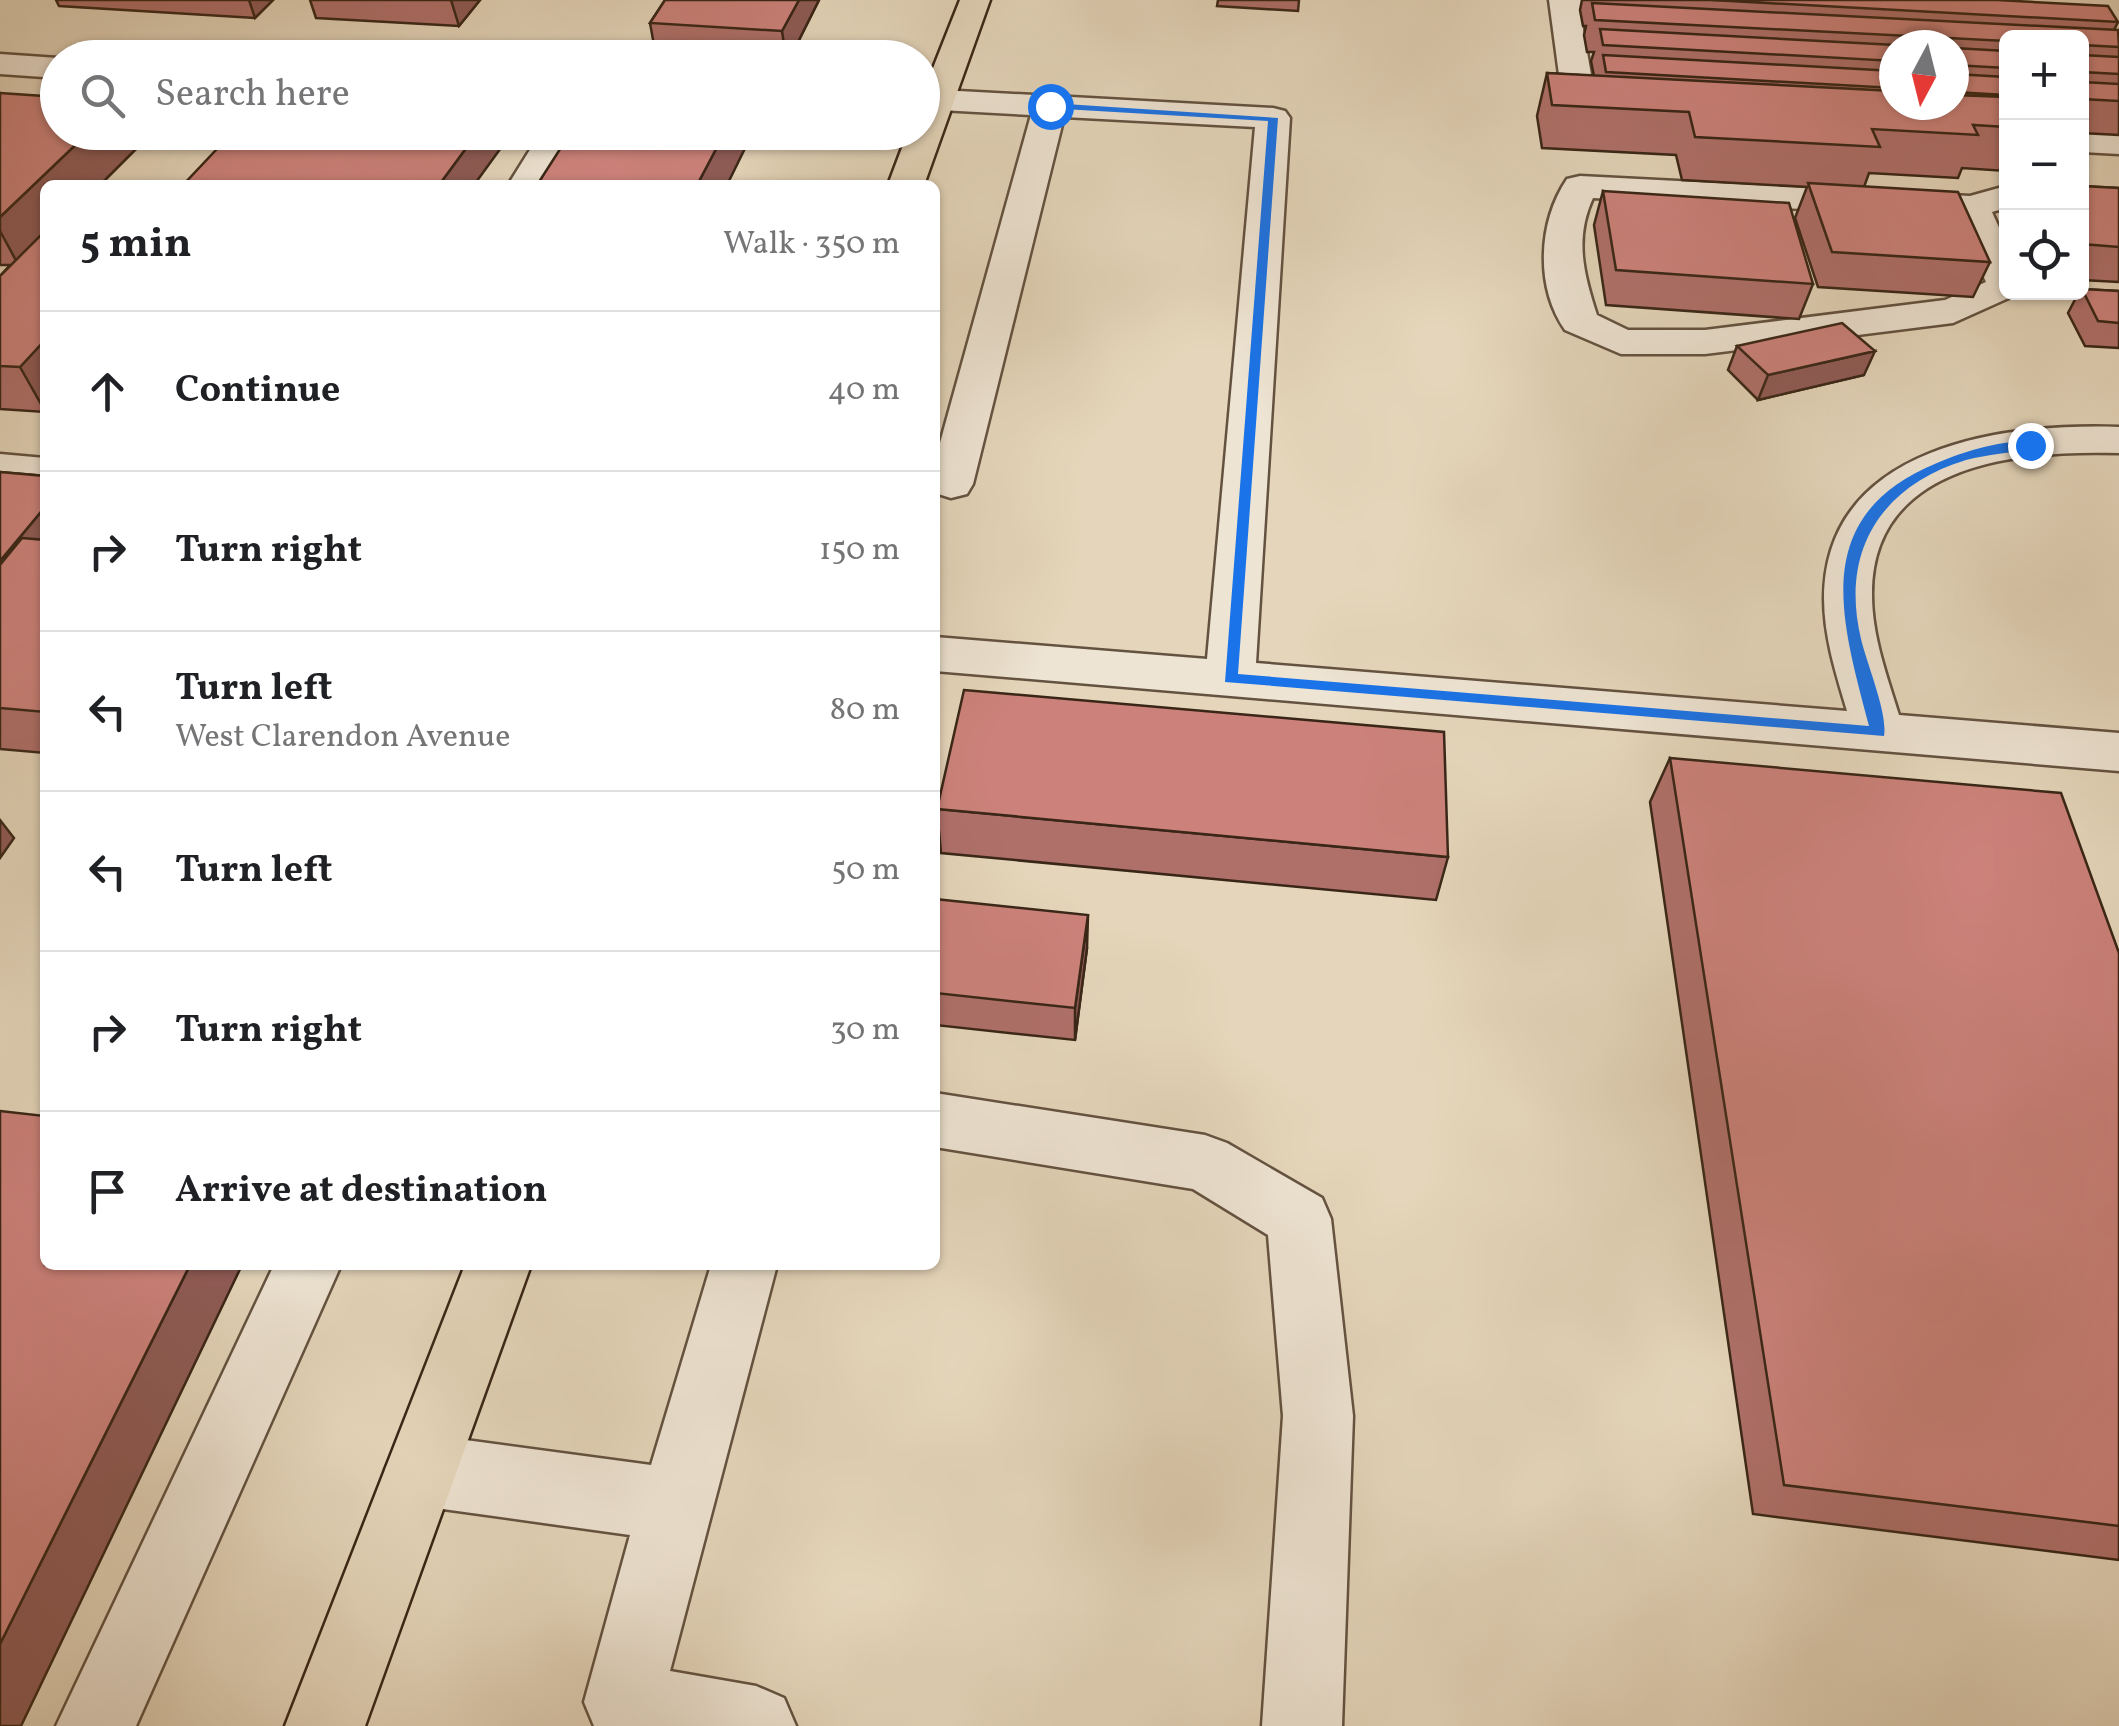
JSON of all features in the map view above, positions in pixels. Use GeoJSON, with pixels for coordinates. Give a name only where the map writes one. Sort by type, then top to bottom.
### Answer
{"type":"FeatureCollection","features":[{"type":"Feature","properties":{"kind":"main road"},"geometry":{"type":"LineString","coordinates":[[940,77],[976,0]]}},
{"type":"Feature","properties":{"kind":"main road"},"geometry":{"type":"LineString","coordinates":[[907,180],[916,150]]}},
{"type":"Feature","properties":{"kind":"main road"},"geometry":{"type":"LineString","coordinates":[[324,1726],[496,1270]]}},
{"type":"Feature","properties":{"kind":"street"},"geometry":{"type":"LineString","coordinates":[[1659,116],[1582,112],[1561,1],[1690,9]]}},
{"type":"Feature","properties":{"kind":"street"},"geometry":{"type":"LineString","coordinates":[[0,64],[40,67]]}},
{"type":"Feature","properties":{"kind":"street"},"geometry":{"type":"LineString","coordinates":[[940,100],[1273,118],[1230,678]]}},
{"type":"Feature","properties":{"kind":"street"},"geometry":{"type":"LineString","coordinates":[[951,484],[1050,106]]}},
{"type":"Feature","properties":{"kind":"street"},"geometry":{"type":"LineString","coordinates":[[2089,142],[2119,144]]}},
{"type":"Feature","properties":{"kind":"street"},"geometry":{"type":"LineString","coordinates":[[529,180],[548,150]]}},
{"type":"Feature","properties":{"kind":"street"},"geometry":{"type":"LineString","coordinates":[[1999,251],[1989,202],[1580,188],[1564,217],[1562,258],[1579,322],[1621,342],[1704,342],[1954,311],[1999,288]]}},
{"type":"Feature","properties":{"kind":"street"},"geometry":{"type":"LineString","coordinates":[[1878,732],[1852,634],[1848,596],[1854,554],[1872,514],[1907,480],[1963,456],[2030,445],[2119,440]]}},
{"type":"Feature","properties":{"kind":"street"},"geometry":{"type":"LineString","coordinates":[[0,468],[40,472]]}},
{"type":"Feature","properties":{"kind":"street"},"geometry":{"type":"LineString","coordinates":[[940,654],[2119,752]]}},
{"type":"Feature","properties":{"kind":"street"},"geometry":{"type":"LineString","coordinates":[[940,1121],[1204,1163],[1299,1219],[1318,1416],[1302,1726]]}},
{"type":"Feature","properties":{"kind":"street"},"geometry":{"type":"LineString","coordinates":[[96,1726],[306,1270]]}},
{"type":"Feature","properties":{"kind":"street"},"geometry":{"type":"LineString","coordinates":[[743,1270],[612,1714],[756,1726]]}},
{"type":"Feature","properties":{"kind":"street"},"geometry":{"type":"LineString","coordinates":[[422,1470],[674,1505]]}},
{"type":"Feature","properties":{"kind":"building"},"geometry":{"type":"Polygon","coordinates":[[[665,0],[799,0],[782,31],[650,23],[665,0]]]}},
{"type":"Feature","properties":{"kind":"building"},"geometry":{"type":"Polygon","coordinates":[[[1712,0],[1997,0],[2108,6],[2118,22],[1712,0]]]}},
{"type":"Feature","properties":{"kind":"building"},"geometry":{"type":"Polygon","coordinates":[[[1592,3],[2118,30],[2119,47],[2089,45],[2089,30],[1999,30],[1999,41],[1969,39],[1969,30],[1879,30],[1879,35],[1595,20],[1592,3]]]}},
{"type":"Feature","properties":{"kind":"building"},"geometry":{"type":"Polygon","coordinates":[[[1600,29],[1879,44],[1879,60],[1603,45],[1600,29]]]}},
{"type":"Feature","properties":{"kind":"building"},"geometry":{"type":"Polygon","coordinates":[[[1969,49],[1999,51],[1999,68],[1969,66],[1969,49]]]}},
{"type":"Feature","properties":{"kind":"building"},"geometry":{"type":"Polygon","coordinates":[[[1603,55],[1879,70],[1879,87],[1606,72],[1603,55]]]}},
{"type":"Feature","properties":{"kind":"building"},"geometry":{"type":"Polygon","coordinates":[[[2089,55],[2119,57],[2119,74],[2089,72],[2089,55]]]}},
{"type":"Feature","properties":{"kind":"building"},"geometry":{"type":"Polygon","coordinates":[[[1547,73],[1879,90],[1879,120],[1969,120],[1969,96],[1999,97],[1999,127],[1973,125],[1978,135],[1872,129],[1880,147],[1695,137],[1689,112],[1552,105],[1547,73]]]}},
{"type":"Feature","properties":{"kind":"building"},"geometry":{"type":"Polygon","coordinates":[[[1969,75],[1999,77],[1999,95],[1969,93],[1969,75]]]}},
{"type":"Feature","properties":{"kind":"building"},"geometry":{"type":"Polygon","coordinates":[[[2089,82],[2119,84],[2119,101],[2089,99],[2089,82]]]}},
{"type":"Feature","properties":{"kind":"building"},"geometry":{"type":"Polygon","coordinates":[[[0,93],[40,96],[40,150],[70,150],[0,217],[0,93]]]}},
{"type":"Feature","properties":{"kind":"building"},"geometry":{"type":"Polygon","coordinates":[[[216,150],[465,150],[443,180],[188,180],[216,150]]]}},
{"type":"Feature","properties":{"kind":"building"},"geometry":{"type":"Polygon","coordinates":[[[559,150],[715,150],[700,180],[540,180],[559,150]]]}},
{"type":"Feature","properties":{"kind":"building"},"geometry":{"type":"Polygon","coordinates":[[[1808,183],[1958,192],[1990,262],[1832,252],[1808,183]]]}},
{"type":"Feature","properties":{"kind":"building"},"geometry":{"type":"Polygon","coordinates":[[[2089,186],[2119,188],[2119,247],[2089,245],[2089,186]]]}},
{"type":"Feature","properties":{"kind":"building"},"geometry":{"type":"Polygon","coordinates":[[[1603,191],[1789,203],[1813,284],[1616,270],[1603,191]]]}},
{"type":"Feature","properties":{"kind":"building"},"geometry":{"type":"Polygon","coordinates":[[[40,236],[40,345],[20,367],[0,366],[0,276],[40,236]]]}},
{"type":"Feature","properties":{"kind":"building"},"geometry":{"type":"Polygon","coordinates":[[[2089,289],[2119,291],[2119,323],[2098,321],[2088,300],[2089,289]]]}},
{"type":"Feature","properties":{"kind":"building"},"geometry":{"type":"Polygon","coordinates":[[[1842,323],[1875,351],[1768,375],[1737,346],[1842,323]]]}},
{"type":"Feature","properties":{"kind":"building"},"geometry":{"type":"Polygon","coordinates":[[[0,472],[40,476],[40,513],[0,561],[0,472]]]}},
{"type":"Feature","properties":{"kind":"building"},"geometry":{"type":"Polygon","coordinates":[[[22,538],[40,540],[40,712],[0,708],[0,565],[22,538]]]}},
{"type":"Feature","properties":{"kind":"building"},"geometry":{"type":"Polygon","coordinates":[[[964,690],[1444,732],[1448,857],[940,809],[964,690]]]}},
{"type":"Feature","properties":{"kind":"building"},"geometry":{"type":"Polygon","coordinates":[[[1670,758],[2061,793],[2119,953],[2119,1526],[1784,1485],[1670,758]]]}},
{"type":"Feature","properties":{"kind":"building"},"geometry":{"type":"Polygon","coordinates":[[[940,900],[1088,915],[1075,1008],[940,994],[940,900]]]}},
{"type":"Feature","properties":{"kind":"building"},"geometry":{"type":"Polygon","coordinates":[[[0,1111],[40,1115],[40,1270],[187,1270],[0,1644],[0,1111]]]}},
{"type":"Feature","properties":{"kind":"route"},"geometry":{"type":"LineString","coordinates":[[1050,106],[1273,118],[1230,678],[1878,732],[1852,634],[1848,596],[1854,554],[1872,514],[1907,480],[1963,456],[2030,445]]}}]}
